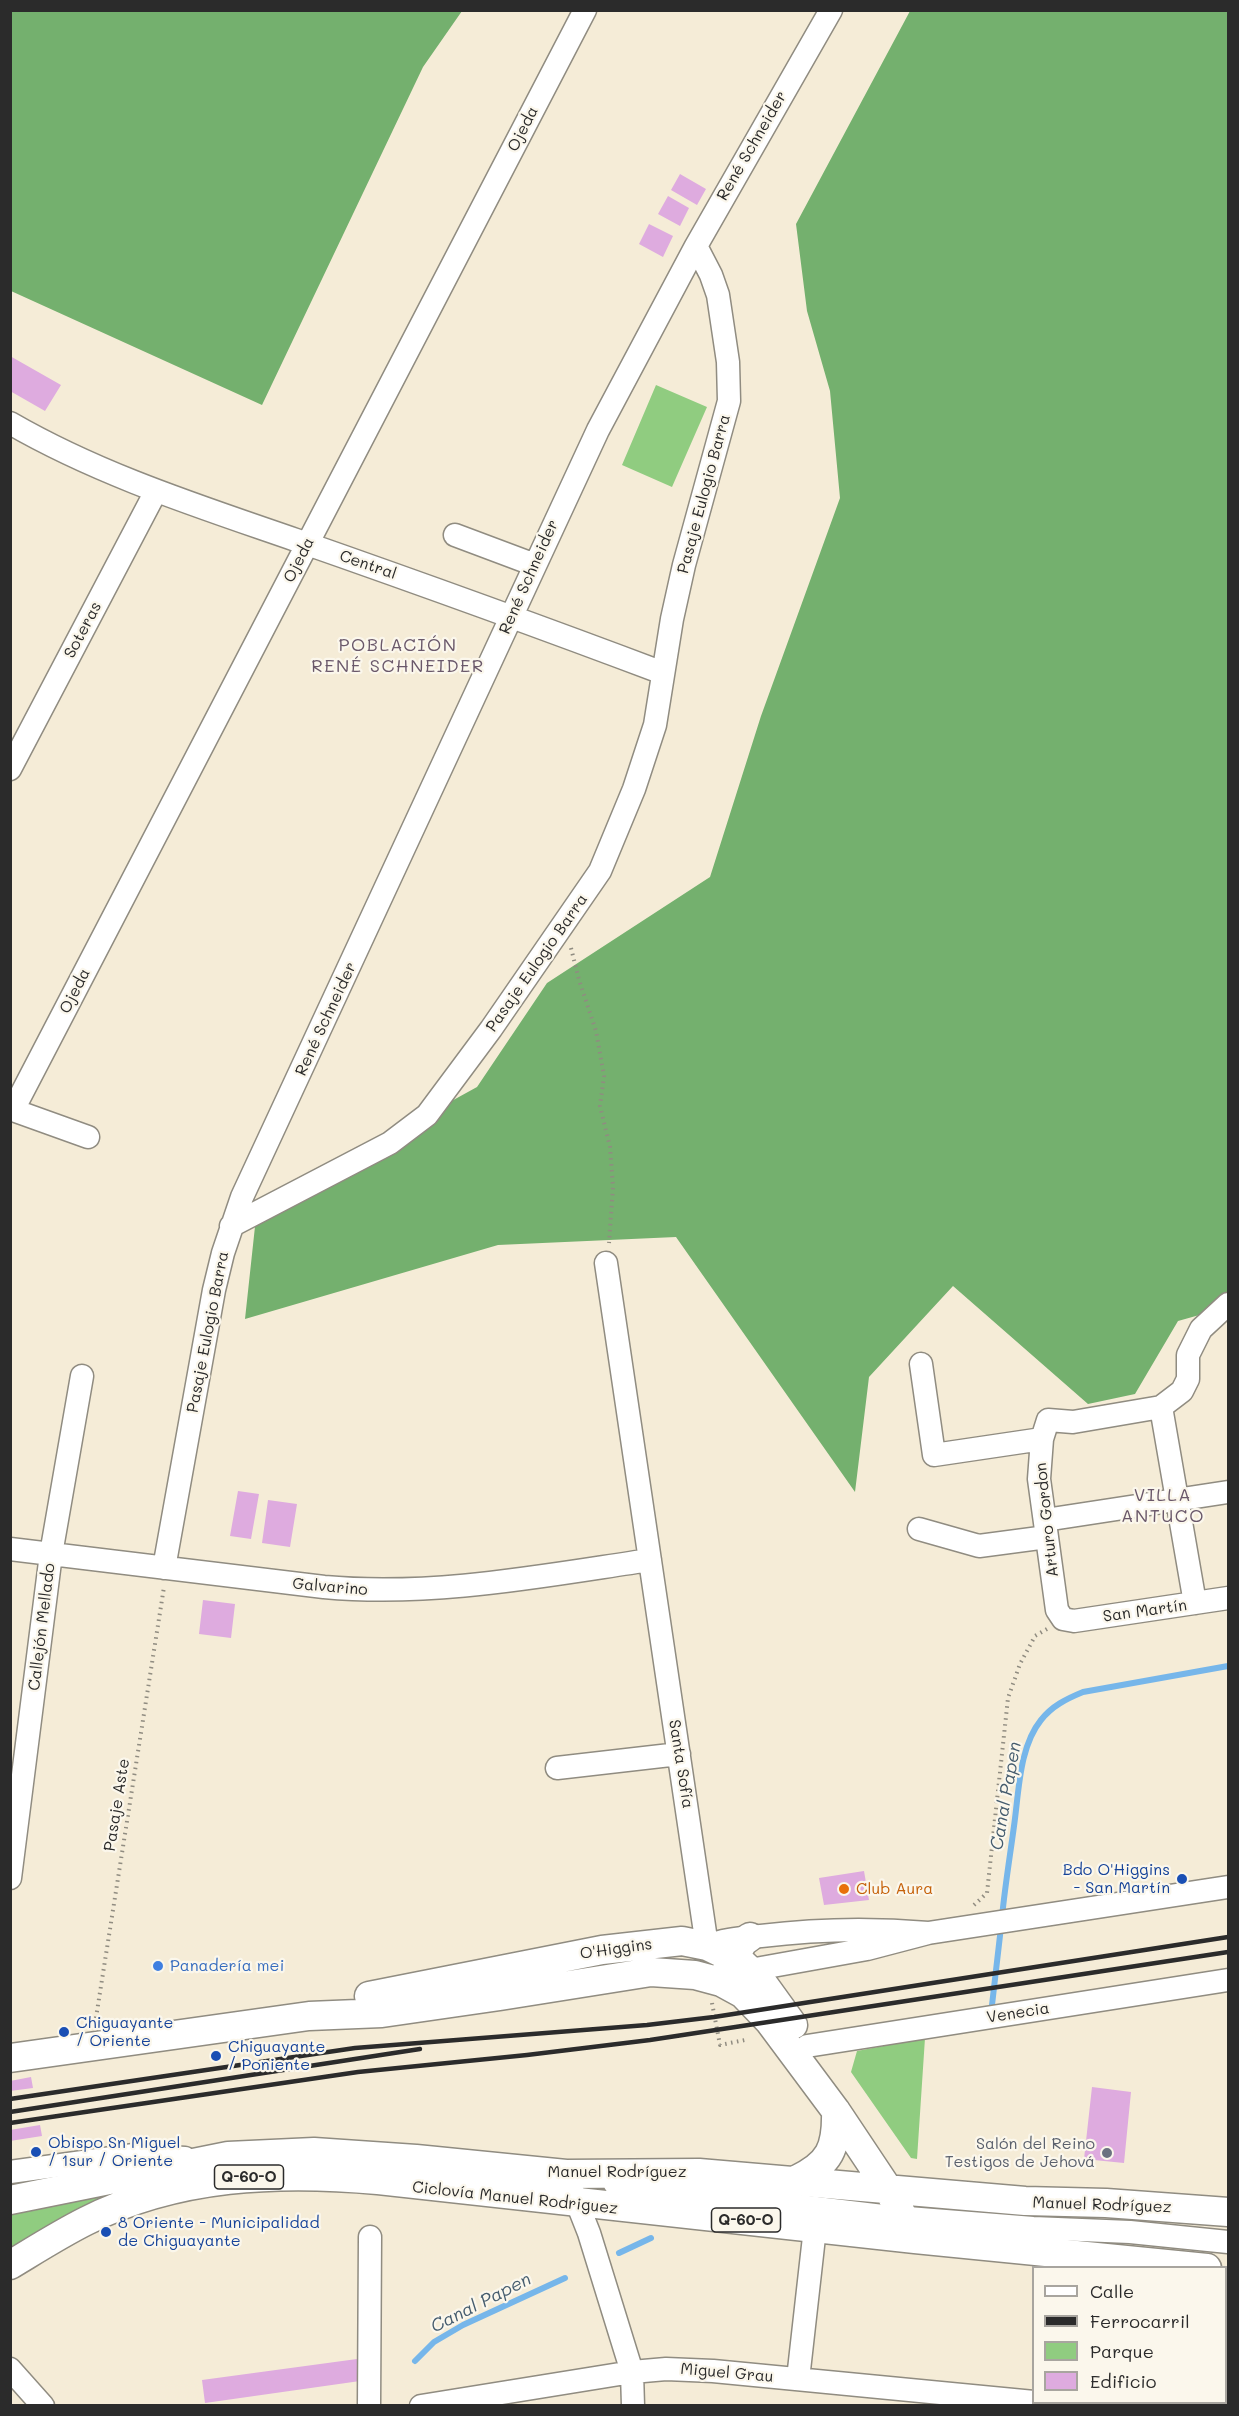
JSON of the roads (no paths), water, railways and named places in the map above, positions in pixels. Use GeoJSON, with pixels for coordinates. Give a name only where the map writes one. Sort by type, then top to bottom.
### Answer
{"type":"FeatureCollection","features":[{"type":"Feature","properties":{"kind":"main road","name":"O'Higgins"},"geometry":{"type":"LineString","coordinates":[[309,2016],[361,1998],[602,1950],[682,1941],[707,1946]]}},
{"type":"Feature","properties":{"kind":"main road"},"geometry":{"type":"LineString","coordinates":[[707,1946],[745,1955],[807,2046],[899,2190],[916,2226]]}},
{"type":"Feature","properties":{"kind":"main road"},"geometry":{"type":"LineString","coordinates":[[745,1955],[716,1988],[743,1995],[759,2009],[899,2190]]}},
{"type":"Feature","properties":{"kind":"main road","name":"O'Higgins"},"geometry":{"type":"LineString","coordinates":[[10,2058],[309,2016],[382,2013],[651,1972],[682,1972],[716,1988]]}},
{"type":"Feature","properties":{"kind":"main road"},"geometry":{"type":"LineString","coordinates":[[796,2180],[817,2169],[828,2158],[836,2135],[836,2111]]}},
{"type":"Feature","properties":{"kind":"main road","name":"Manuel Rodríguez"},"geometry":{"type":"LineString","coordinates":[[10,2200],[205,2160],[249,2154],[314,2151],[566,2174],[699,2173],[1025,2201],[1106,2203],[1228,2212]]}},
{"type":"Feature","properties":{"kind":"main road","name":"Manuel Rodríguez"},"geometry":{"type":"LineString","coordinates":[[10,2265],[64,2232],[111,2210],[156,2194],[226,2179],[293,2175],[334,2176],[815,2228],[916,2226],[1070,2260],[1190,2266]]}},
{"type":"Feature","properties":{"kind":"street","name":"Ojeda"},"geometry":{"type":"LineString","coordinates":[[12,1110],[585,10]]}},
{"type":"Feature","properties":{"kind":"street","name":"René Schneider"},"geometry":{"type":"LineString","coordinates":[[231,1226],[242,1197],[598,430],[696,246],[831,10]]}},
{"type":"Feature","properties":{"kind":"street","name":"Pasaje Eulogio Barra"},"geometry":{"type":"LineString","coordinates":[[164,1568],[214,1290],[231,1226],[390,1143],[427,1115],[492,1029],[600,871],[634,789],[655,725],[684,565],[729,402],[728,362],[718,295],[711,275],[696,246]]}},
{"type":"Feature","properties":{"kind":"street","name":"Central"},"geometry":{"type":"LineString","coordinates":[[10,423],[73,456],[156,491],[512,616],[663,672]]}},
{"type":"Feature","properties":{"kind":"street","name":"Soteras"},"geometry":{"type":"LineString","coordinates":[[10,769],[156,491]]}},
{"type":"Feature","properties":{"kind":"street"},"geometry":{"type":"LineString","coordinates":[[455,535],[535,565]]}},
{"type":"Feature","properties":{"kind":"street"},"geometry":{"type":"LineString","coordinates":[[12,1110],[88,1137]]}},
{"type":"Feature","properties":{"kind":"street","name":"Santa Sofía"},"geometry":{"type":"LineString","coordinates":[[606,1263],[707,1946]]}},
{"type":"Feature","properties":{"kind":"street"},"geometry":{"type":"LineString","coordinates":[[921,1364],[934,1455],[1073,1422],[1161,1407],[1182,1391],[1188,1379],[1188,1355],[1201,1329],[1228,1304]]}},
{"type":"Feature","properties":{"kind":"street","name":"Callejón Mellado"},"geometry":{"type":"LineString","coordinates":[[10,1878],[51,1554],[82,1376]]}},
{"type":"Feature","properties":{"kind":"street"},"geometry":{"type":"LineString","coordinates":[[1161,1407],[1195,1603]]}},
{"type":"Feature","properties":{"kind":"street","name":"Arturo Gordon"},"geometry":{"type":"LineString","coordinates":[[1045,1430],[1040,1479],[1057,1610],[1062,1619]]}},
{"type":"Feature","properties":{"kind":"street"},"geometry":{"type":"LineString","coordinates":[[919,1529],[979,1546],[1046,1528],[1177,1500],[1228,1492]]}},
{"type":"Feature","properties":{"kind":"street","name":"Galvarino"},"geometry":{"type":"LineString","coordinates":[[10,1549],[324,1587],[414,1591],[485,1584],[650,1560]]}},
{"type":"Feature","properties":{"kind":"street","name":"San Martín"},"geometry":{"type":"LineString","coordinates":[[1062,1619],[1074,1621],[1228,1598]]}},
{"type":"Feature","properties":{"kind":"street"},"geometry":{"type":"LineString","coordinates":[[557,1768],[679,1754]]}},
{"type":"Feature","properties":{"kind":"street"},"geometry":{"type":"LineString","coordinates":[[745,1955],[867,1949],[928,1933],[1228,1887]]}},
{"type":"Feature","properties":{"kind":"street"},"geometry":{"type":"LineString","coordinates":[[745,1955],[813,1930],[861,1929],[928,1933]]}},
{"type":"Feature","properties":{"kind":"street","name":"Venecia"},"geometry":{"type":"LineString","coordinates":[[807,2046],[1228,1980]]}},
{"type":"Feature","properties":{"kind":"street"},"geometry":{"type":"LineString","coordinates":[[10,2172],[134,2155],[205,2160]]}},
{"type":"Feature","properties":{"kind":"street"},"geometry":{"type":"LineString","coordinates":[[566,2174],[577,2201],[632,2372],[633,2406]]}},
{"type":"Feature","properties":{"kind":"street"},"geometry":{"type":"LineString","coordinates":[[566,2174],[626,2185],[916,2226],[1130,2232],[1228,2242]]}},
{"type":"Feature","properties":{"kind":"street"},"geometry":{"type":"LineString","coordinates":[[798,2379],[815,2228]]}},
{"type":"Feature","properties":{"kind":"street"},"geometry":{"type":"LineString","coordinates":[[369,2406],[370,2237]]}},
{"type":"Feature","properties":{"kind":"street"},"geometry":{"type":"LineString","coordinates":[[1172,2264],[1206,2256],[1228,2255]]}},
{"type":"Feature","properties":{"kind":"street"},"geometry":{"type":"LineString","coordinates":[[10,2369],[43,2406]]}},
{"type":"Feature","properties":{"kind":"street","name":"Miguel Grau"},"geometry":{"type":"LineString","coordinates":[[421,2406],[632,2372],[686,2369],[798,2379],[983,2401],[1032,2402]]}},
{"type":"Feature","properties":{"kind":"waterway","name":"Canal Papen"},"geometry":{"type":"LineString","coordinates":[[1002,1917],[1024,1756],[1034,1731],[1045,1715],[1060,1703],[1083,1692],[1228,1666]]}},
{"type":"Feature","properties":{"kind":"waterway","name":"Canal Papen"},"geometry":{"type":"LineString","coordinates":[[992,2005],[1001,1927]]}},
{"type":"Feature","properties":{"kind":"waterway","name":"Canal Papen"},"geometry":{"type":"LineString","coordinates":[[619,2253],[651,2238]]}},
{"type":"Feature","properties":{"kind":"waterway","name":"Canal Papen"},"geometry":{"type":"LineString","coordinates":[[415,2361],[434,2342],[463,2325],[565,2278]]}},
{"type":"Feature","properties":{"kind":"railway"},"geometry":{"type":"LineString","coordinates":[[10,2099],[355,2048],[647,2025],[714,2017],[1228,1937]]}},
{"type":"Feature","properties":{"kind":"railway"},"geometry":{"type":"LineString","coordinates":[[10,2123],[358,2072],[650,2040],[1228,1952]]}},
{"type":"Feature","properties":{"kind":"railway"},"geometry":{"type":"LineString","coordinates":[[10,2112],[420,2049]]}},
{"type":"Feature","properties":{"kind":"place","name":"Bdo O'Higgins - San Martín"},"geometry":{"type":"Point","coordinates":[1182,1879]}},
{"type":"Feature","properties":{"kind":"place","name":"Club Aura"},"geometry":{"type":"Point","coordinates":[844,1889]}},
{"type":"Feature","properties":{"kind":"place","name":"Panadería mei"},"geometry":{"type":"Point","coordinates":[158,1966]}},
{"type":"Feature","properties":{"kind":"place","name":"Chiguayante / Oriente"},"geometry":{"type":"Point","coordinates":[64,2032]}},
{"type":"Feature","properties":{"kind":"place","name":"Chiguayante / Poniente"},"geometry":{"type":"Point","coordinates":[216,2056]}},
{"type":"Feature","properties":{"kind":"place","name":"Obispo Sn Miguel / 1sur / Oriente"},"geometry":{"type":"Point","coordinates":[36,2152]}},
{"type":"Feature","properties":{"kind":"place","name":"Salón del Reino Testigos de Jehová"},"geometry":{"type":"Point","coordinates":[1107,2153]}},
{"type":"Feature","properties":{"kind":"place","name":"8 Oriente - Municipalidad de Chiguayante"},"geometry":{"type":"Point","coordinates":[106,2232]}},
{"type":"Feature","properties":{"kind":"district","name":"POBLACIÓN RENÉ SCHNEIDER"},"geometry":{"type":"Point","coordinates":[398,655]}},
{"type":"Feature","properties":{"kind":"district","name":"VILLA ANTUCO"},"geometry":{"type":"Point","coordinates":[1163,1505]}}]}
